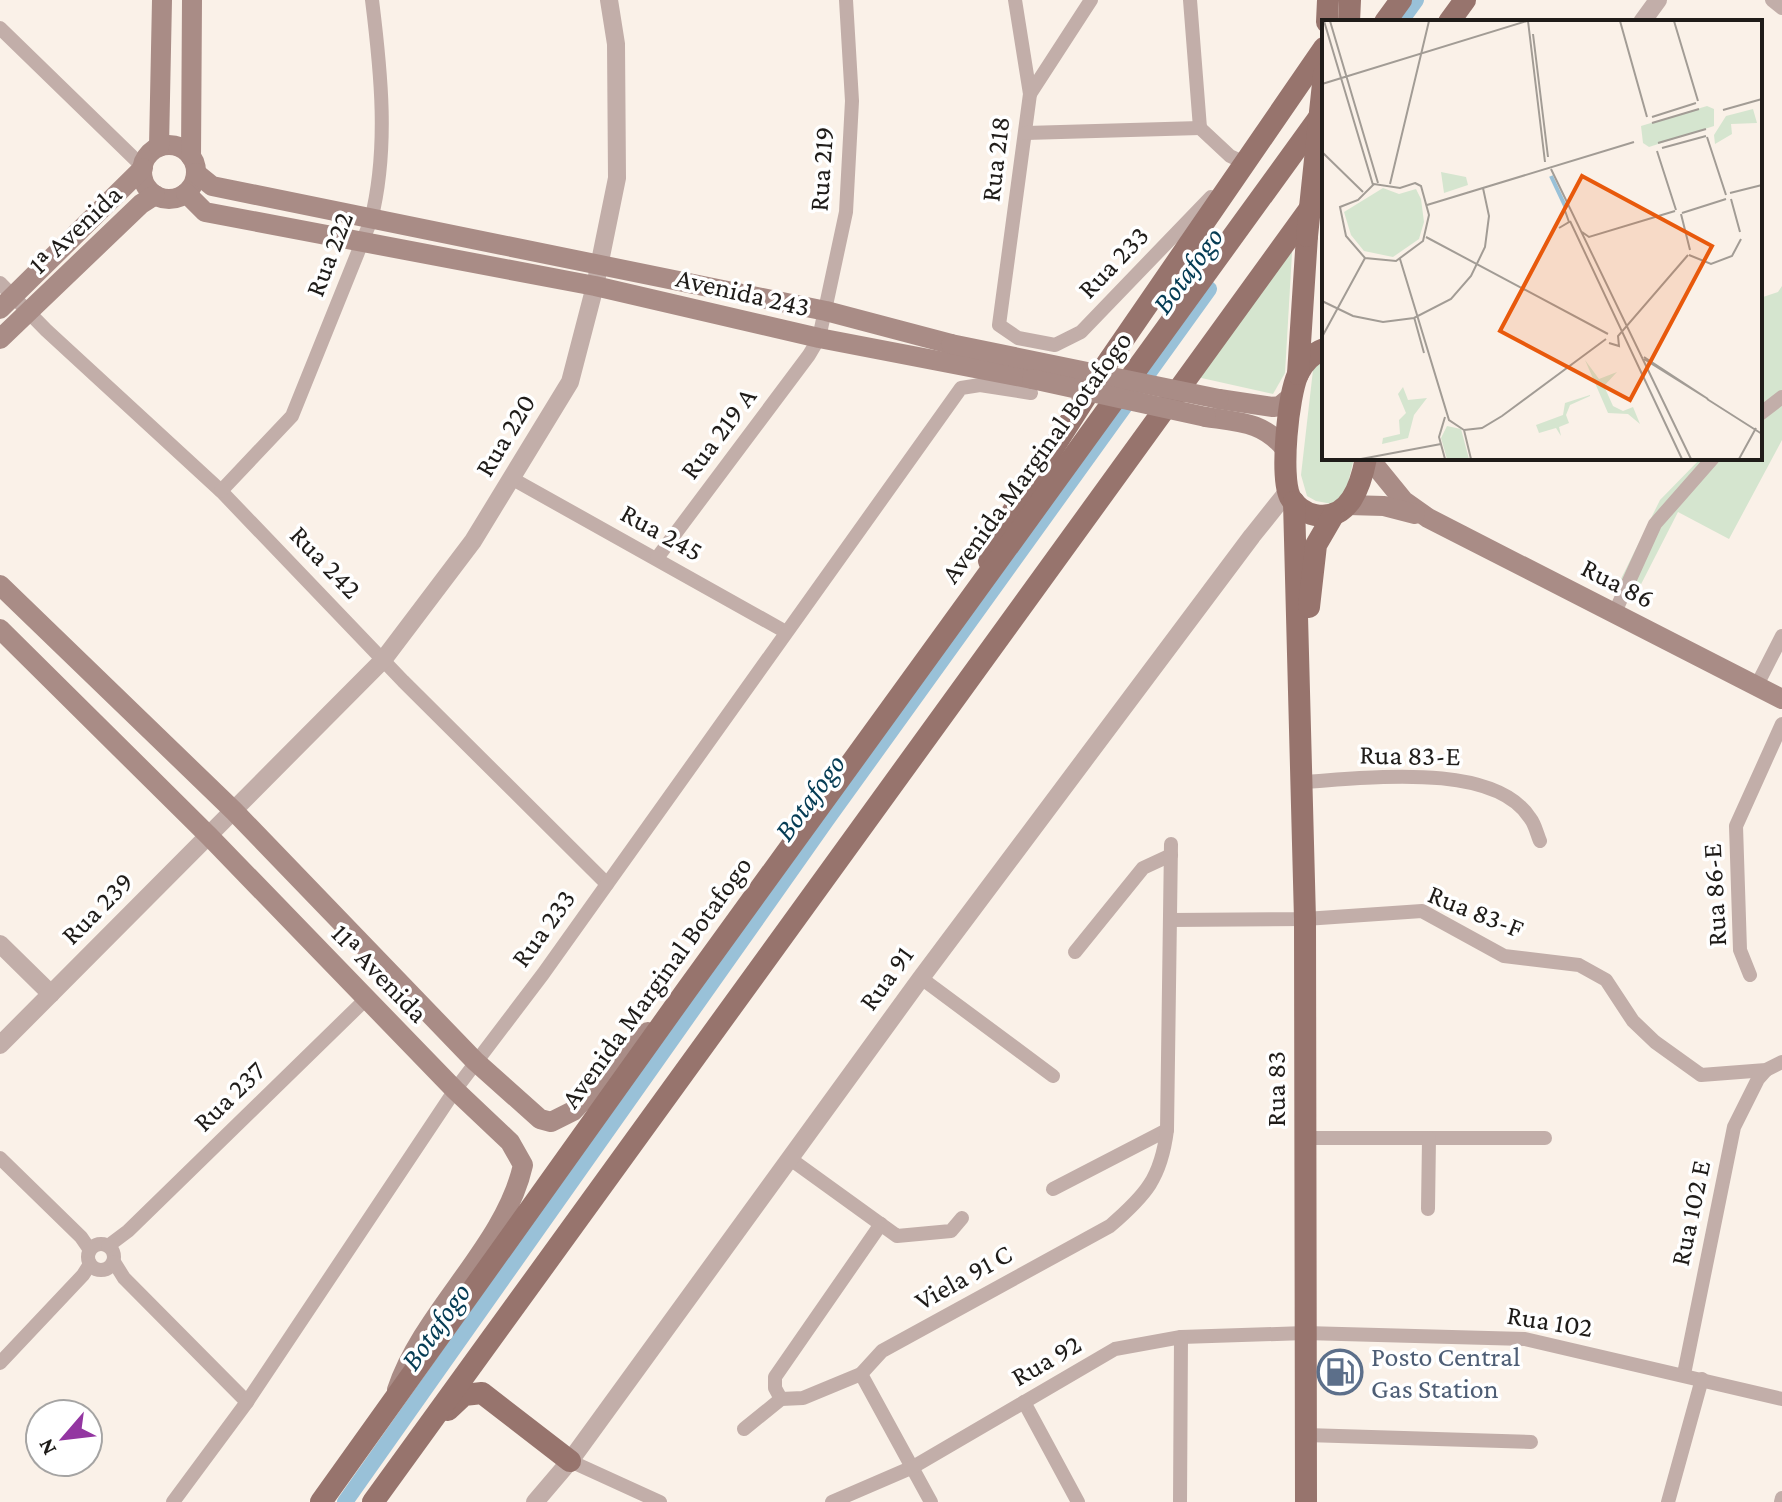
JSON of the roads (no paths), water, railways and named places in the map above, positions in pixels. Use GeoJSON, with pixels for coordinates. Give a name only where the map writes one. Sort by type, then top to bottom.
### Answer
{"type":"FeatureCollection","features":[{"type":"Feature","properties":{"kind":"main road"},"geometry":{"type":"LineString","coordinates":[[159,147],[162,0]]}},
{"type":"Feature","properties":{"kind":"main road"},"geometry":{"type":"LineString","coordinates":[[192,0],[194,165],[191,187],[186,193],[169,199],[155,195],[144,181],[143,167],[151,152],[159,147],[177,146],[194,165]]}},
{"type":"Feature","properties":{"kind":"main road"},"geometry":{"type":"LineString","coordinates":[[1386,20],[1401,0]]}},
{"type":"Feature","properties":{"kind":"main road"},"geometry":{"type":"LineString","coordinates":[[1450,20],[1465,0]]}},
{"type":"Feature","properties":{"kind":"main road"},"geometry":{"type":"LineString","coordinates":[[981,584],[999,533],[1108,362],[1322,51]]}},
{"type":"Feature","properties":{"kind":"main road","name":"Rua 83"},"geometry":{"type":"LineString","coordinates":[[1306,1502],[1305,919],[1300,676],[1291,497],[1285,475],[1292,396],[1298,374],[1307,236],[1322,93]]}},
{"type":"Feature","properties":{"kind":"main road","name":"Avenida Marginal Botafogo"},"geometry":{"type":"LineString","coordinates":[[321,1502],[686,991],[1322,114]]}},
{"type":"Feature","properties":{"kind":"main road","name":"Avenida 243"},"geometry":{"type":"LineString","coordinates":[[194,165],[212,186],[826,311],[951,344],[1219,399],[1273,407],[1280,406],[1292,396]]}},
{"type":"Feature","properties":{"kind":"main road","name":"1ª Avenida"},"geometry":{"type":"LineString","coordinates":[[4,296],[143,167]]}},
{"type":"Feature","properties":{"kind":"main road"},"geometry":{"type":"LineString","coordinates":[[374,1502],[1322,192]]}},
{"type":"Feature","properties":{"kind":"main road","name":"Avenida 243"},"geometry":{"type":"LineString","coordinates":[[186,193],[205,212],[595,286],[1032,386],[1266,430],[1286,450]]}},
{"type":"Feature","properties":{"kind":"main road","name":"1ª Avenida"},"geometry":{"type":"LineString","coordinates":[[0,339],[141,204],[155,195]]}},
{"type":"Feature","properties":{"kind":"main road"},"geometry":{"type":"LineString","coordinates":[[1298,374],[1309,359],[1322,350]]}},
{"type":"Feature","properties":{"kind":"main road","name":"Rua 83"},"geometry":{"type":"LineString","coordinates":[[1300,676],[1316,545],[1341,509],[1355,495],[1366,460]]}},
{"type":"Feature","properties":{"kind":"main road","name":"Rua 86"},"geometry":{"type":"LineString","coordinates":[[1369,460],[1404,501],[1428,518],[1782,699]]}},
{"type":"Feature","properties":{"kind":"main road"},"geometry":{"type":"LineString","coordinates":[[1291,497],[1303,510],[1317,515],[1341,509]]}},
{"type":"Feature","properties":{"kind":"main road","name":"Rua 86"},"geometry":{"type":"LineString","coordinates":[[1341,509],[1384,506],[1428,518]]}},
{"type":"Feature","properties":{"kind":"main road","name":"11ª Avenida"},"geometry":{"type":"LineString","coordinates":[[0,585],[234,811],[475,1061],[540,1119],[551,1122],[573,1111],[686,991]]}},
{"type":"Feature","properties":{"kind":"main road","name":"11ª Avenida"},"geometry":{"type":"LineString","coordinates":[[0,629],[510,1142],[523,1165],[519,1186],[493,1232],[405,1365],[393,1401]]}},
{"type":"Feature","properties":{"kind":"main road"},"geometry":{"type":"LineString","coordinates":[[374,1502],[390,1491],[444,1414],[464,1395],[472,1392],[482,1393],[497,1402],[570,1461]]}},
{"type":"Feature","properties":{"kind":"street","name":"Rua 222"},"geometry":{"type":"LineString","coordinates":[[221,491],[292,416],[371,220],[376,199],[382,128],[380,63],[372,0]]}},
{"type":"Feature","properties":{"kind":"street","name":"Rua 220"},"geometry":{"type":"LineString","coordinates":[[234,811],[383,660],[473,541],[570,382],[595,286],[617,178],[616,44],[609,0]]}},
{"type":"Feature","properties":{"kind":"street","name":"Rua 219"},"geometry":{"type":"LineString","coordinates":[[819,338],[846,212],[852,101],[846,0]]}},
{"type":"Feature","properties":{"kind":"street","name":"Rua 218"},"geometry":{"type":"LineString","coordinates":[[999,325],[1030,94],[1015,0]]}},
{"type":"Feature","properties":{"kind":"street"},"geometry":{"type":"LineString","coordinates":[[1030,94],[1091,0]]}},
{"type":"Feature","properties":{"kind":"street"},"geometry":{"type":"LineString","coordinates":[[1190,0],[1200,128],[1230,156],[1245,163]]}},
{"type":"Feature","properties":{"kind":"street"},"geometry":{"type":"LineString","coordinates":[[1643,20],[1658,0]]}},
{"type":"Feature","properties":{"kind":"street"},"geometry":{"type":"LineString","coordinates":[[1772,0],[1782,8]]}},
{"type":"Feature","properties":{"kind":"street"},"geometry":{"type":"LineString","coordinates":[[0,28],[143,167]]}},
{"type":"Feature","properties":{"kind":"street"},"geometry":{"type":"LineString","coordinates":[[1026,133],[1200,128]]}},
{"type":"Feature","properties":{"kind":"street","name":"Rua 233"},"geometry":{"type":"LineString","coordinates":[[999,325],[1018,338],[1055,345],[1081,332],[1245,163]]}},
{"type":"Feature","properties":{"kind":"street","name":"Rua 242"},"geometry":{"type":"LineString","coordinates":[[4,296],[28,312],[221,491],[383,660],[607,884]]}},
{"type":"Feature","properties":{"kind":"street","name":"Rua 219 A"},"geometry":{"type":"LineString","coordinates":[[657,558],[819,338]]}},
{"type":"Feature","properties":{"kind":"street","name":"Rua 233"},"geometry":{"type":"LineString","coordinates":[[173,1502],[247,1402],[475,1061],[607,884],[961,388],[980,385],[1032,386]]}},
{"type":"Feature","properties":{"kind":"street"},"geometry":{"type":"LineString","coordinates":[[1762,412],[1782,397]]}},
{"type":"Feature","properties":{"kind":"street"},"geometry":{"type":"LineString","coordinates":[[1615,612],[1655,524],[1711,460]]}},
{"type":"Feature","properties":{"kind":"street","name":"Rua 245"},"geometry":{"type":"LineString","coordinates":[[511,478],[786,632]]}},
{"type":"Feature","properties":{"kind":"street","name":"Rua 91"},"geometry":{"type":"LineString","coordinates":[[535,1502],[570,1461],[921,978],[1242,548],[1291,497]]}},
{"type":"Feature","properties":{"kind":"street"},"geometry":{"type":"LineString","coordinates":[[1757,685],[1782,636]]}},
{"type":"Feature","properties":{"kind":"street","name":"Rua 86-E"},"geometry":{"type":"LineString","coordinates":[[1750,975],[1740,950],[1736,826],[1782,724]]}},
{"type":"Feature","properties":{"kind":"street","name":"Rua 83-E"},"geometry":{"type":"LineString","coordinates":[[1301,782],[1419,777],[1475,782],[1515,801],[1531,818],[1540,841]]}},
{"type":"Feature","properties":{"kind":"street","name":"Rua 239"},"geometry":{"type":"LineString","coordinates":[[0,1045],[234,811]]}},
{"type":"Feature","properties":{"kind":"street","name":"Viela 91 C"},"geometry":{"type":"LineString","coordinates":[[744,1429],[781,1399],[803,1398],[861,1374],[882,1351],[1110,1226],[1140,1199],[1163,1160],[1167,1130],[1171,849],[1143,868],[1075,952]]}},
{"type":"Feature","properties":{"kind":"street","name":"Rua 83-F"},"geometry":{"type":"LineString","coordinates":[[1171,920],[1305,919],[1422,911],[1504,956],[1579,965],[1606,980],[1633,1021],[1655,1042],[1701,1075],[1766,1070]]}},
{"type":"Feature","properties":{"kind":"street"},"geometry":{"type":"LineString","coordinates":[[0,944],[51,994]]}},
{"type":"Feature","properties":{"kind":"street"},"geometry":{"type":"LineString","coordinates":[[921,978],[1053,1076]]}},
{"type":"Feature","properties":{"kind":"street","name":"Rua 237"},"geometry":{"type":"LineString","coordinates":[[0,1363],[98,1257],[366,999]]}},
{"type":"Feature","properties":{"kind":"street"},"geometry":{"type":"LineString","coordinates":[[1766,1070],[1782,1062]]}},
{"type":"Feature","properties":{"kind":"street","name":"Rua 102 E"},"geometry":{"type":"LineString","coordinates":[[1684,1374],[1734,1127],[1758,1079],[1766,1070]]}},
{"type":"Feature","properties":{"kind":"street"},"geometry":{"type":"LineString","coordinates":[[1053,1189],[1167,1130]]}},
{"type":"Feature","properties":{"kind":"street"},"geometry":{"type":"LineString","coordinates":[[1305,1138],[1545,1138]]}},
{"type":"Feature","properties":{"kind":"street"},"geometry":{"type":"LineString","coordinates":[[1428,1209],[1429,1138]]}},
{"type":"Feature","properties":{"kind":"street"},"geometry":{"type":"LineString","coordinates":[[0,1158],[247,1402]]}},
{"type":"Feature","properties":{"kind":"street"},"geometry":{"type":"LineString","coordinates":[[789,1158],[897,1236],[951,1231],[962,1218]]}},
{"type":"Feature","properties":{"kind":"street"},"geometry":{"type":"LineString","coordinates":[[781,1399],[775,1388],[775,1377],[881,1224]]}},
{"type":"Feature","properties":{"kind":"street","name":"Rua 102"},"geometry":{"type":"LineString","coordinates":[[1305,1333],[1525,1339],[1782,1399]]}},
{"type":"Feature","properties":{"kind":"street","name":"Rua 92"},"geometry":{"type":"LineString","coordinates":[[832,1502],[913,1467],[1115,1349],[1181,1337],[1305,1333]]}},
{"type":"Feature","properties":{"kind":"street"},"geometry":{"type":"LineString","coordinates":[[1180,1502],[1181,1337]]}},
{"type":"Feature","properties":{"kind":"street"},"geometry":{"type":"LineString","coordinates":[[861,1374],[931,1502]]}},
{"type":"Feature","properties":{"kind":"street"},"geometry":{"type":"LineString","coordinates":[[1668,1502],[1702,1379]]}},
{"type":"Feature","properties":{"kind":"street"},"geometry":{"type":"LineString","coordinates":[[1024,1402],[1078,1502]]}},
{"type":"Feature","properties":{"kind":"street"},"geometry":{"type":"LineString","coordinates":[[1306,1435],[1531,1442]]}},
{"type":"Feature","properties":{"kind":"street"},"geometry":{"type":"LineString","coordinates":[[570,1461],[660,1502]]}},
{"type":"Feature","properties":{"kind":"waterway","name":"Botafogo"},"geometry":{"type":"LineString","coordinates":[[1401,20],[1416,0]]}},
{"type":"Feature","properties":{"kind":"waterway","name":"Botafogo"},"geometry":{"type":"LineString","coordinates":[[345,1502],[826,821],[1209,289]]}},
{"type":"Feature","properties":{"kind":"place","name":"Posto Central Gas Station"},"geometry":{"type":"Point","coordinates":[1340,1372]}}]}
